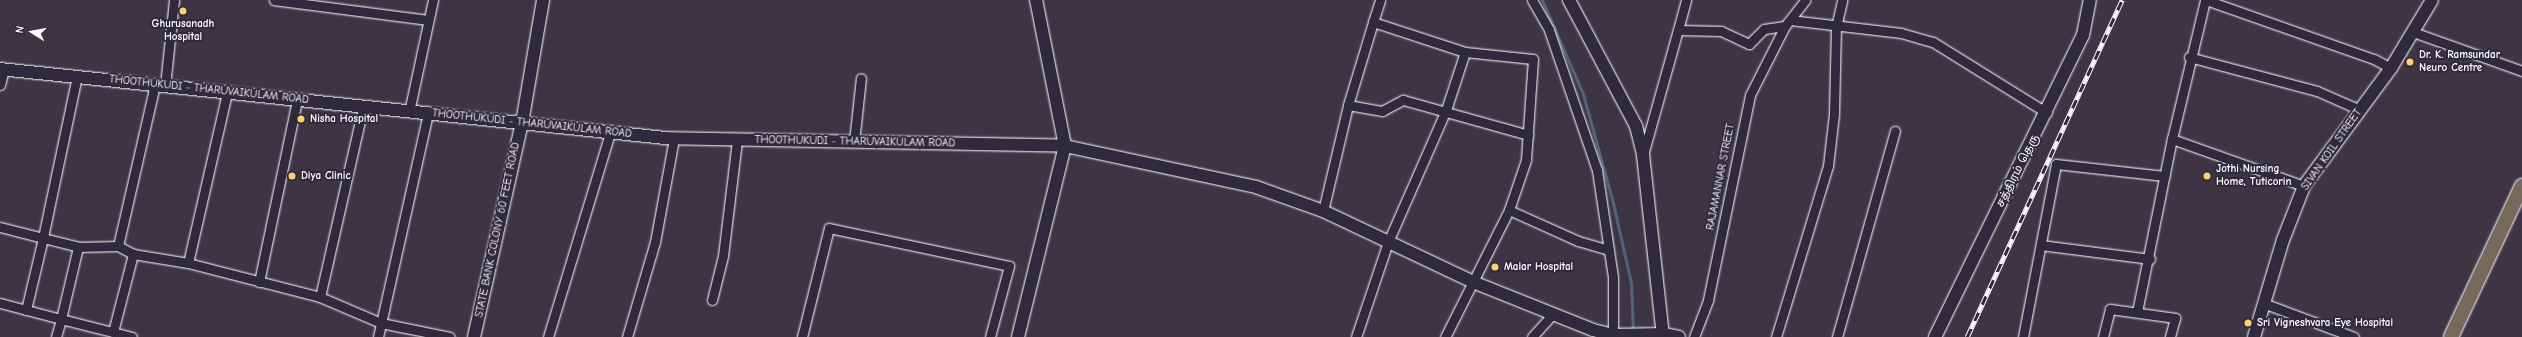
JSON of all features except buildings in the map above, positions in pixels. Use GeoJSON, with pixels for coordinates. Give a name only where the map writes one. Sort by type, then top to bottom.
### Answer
{"type":"FeatureCollection","features":[{"type":"Feature","properties":{"kind":"main road","name":"STATE BANK COLONY 60 FEET ROAD"},"geometry":{"type":"LineString","coordinates":[[474,337],[522,123],[543,0]]}},
{"type":"Feature","properties":{"kind":"main road"},"geometry":{"type":"LineString","coordinates":[[1018,337],[1065,146],[1036,0]]}},
{"type":"Feature","properties":{"kind":"main road"},"geometry":{"type":"LineString","coordinates":[[1569,0],[1623,98],[1643,155],[1660,335]]}},
{"type":"Feature","properties":{"kind":"main road","name":"சத்திரம் தெரு"},"geometry":{"type":"LineString","coordinates":[[1935,337],[2048,113],[2084,35],[2090,0]]}},
{"type":"Feature","properties":{"kind":"main road","name":"SIVAN KOIL STREET"},"geometry":{"type":"LineString","coordinates":[[2254,337],[2263,303],[2304,186],[2391,68],[2432,0]]}},
{"type":"Feature","properties":{"kind":"main road","name":"THOOTHUKUDI - THARUVAIKULAM ROAD"},"geometry":{"type":"LineString","coordinates":[[2,69],[428,114],[674,138],[1065,146],[1256,187],[1323,211],[1473,282],[1553,314],[1592,333],[1616,336],[1660,335],[1679,337]]}},
{"type":"Feature","properties":{"kind":"main road"},"geometry":{"type":"LineString","coordinates":[[2451,337],[2518,205],[2522,186]]}},
{"type":"Feature","properties":{"kind":"street"},"geometry":{"type":"LineString","coordinates":[[118,246],[160,86],[174,0]]}},
{"type":"Feature","properties":{"kind":"street"},"geometry":{"type":"LineString","coordinates":[[274,0],[331,4],[428,20]]}},
{"type":"Feature","properties":{"kind":"street"},"geometry":{"type":"LineString","coordinates":[[409,112],[433,0]]}},
{"type":"Feature","properties":{"kind":"street"},"geometry":{"type":"LineString","coordinates":[[1323,211],[1348,105],[1380,0]]}},
{"type":"Feature","properties":{"kind":"street"},"geometry":{"type":"LineString","coordinates":[[1532,0],[1549,30],[1597,170],[1609,250],[1616,336]]}},
{"type":"Feature","properties":{"kind":"street"},"geometry":{"type":"LineString","coordinates":[[1643,155],[1686,0]]}},
{"type":"Feature","properties":{"kind":"street","name":"RAJAMANNAR STREET"},"geometry":{"type":"LineString","coordinates":[[1694,337],[1708,300],[1750,95],[1788,23],[1805,0]]}},
{"type":"Feature","properties":{"kind":"street"},"geometry":{"type":"LineString","coordinates":[[1776,337],[1828,166],[1834,114],[1836,27],[1842,0]]}},
{"type":"Feature","properties":{"kind":"street"},"geometry":{"type":"LineString","coordinates":[[2137,312],[2150,259],[2164,176],[2190,57],[2206,0],[2374,59],[2391,68]]}},
{"type":"Feature","properties":{"kind":"street"},"geometry":{"type":"LineString","coordinates":[[1373,22],[1465,52],[1533,59],[1526,160],[1509,210],[1445,337]]}},
{"type":"Feature","properties":{"kind":"street"},"geometry":{"type":"LineString","coordinates":[[1678,30],[1720,31],[1749,44],[1764,29],[1788,23],[1901,33],[1933,42],[2048,113]]}},
{"type":"Feature","properties":{"kind":"street"},"geometry":{"type":"LineString","coordinates":[[2413,32],[2522,71]]}},
{"type":"Feature","properties":{"kind":"street"},"geometry":{"type":"LineString","coordinates":[[1356,337],[1388,242],[1446,110],[1465,52]]}},
{"type":"Feature","properties":{"kind":"street"},"geometry":{"type":"LineString","coordinates":[[2190,57],[2317,91],[2360,110]]}},
{"type":"Feature","properties":{"kind":"street"},"geometry":{"type":"LineString","coordinates":[[0,85],[2,69]]}},
{"type":"Feature","properties":{"kind":"street"},"geometry":{"type":"LineString","coordinates":[[26,310],[43,238],[77,76]]}},
{"type":"Feature","properties":{"kind":"street"},"geometry":{"type":"LineString","coordinates":[[854,142],[861,78]]}},
{"type":"Feature","properties":{"kind":"street"},"geometry":{"type":"LineString","coordinates":[[188,263],[227,93]]}},
{"type":"Feature","properties":{"kind":"street"},"geometry":{"type":"LineString","coordinates":[[259,282],[297,100]]}},
{"type":"Feature","properties":{"kind":"street"},"geometry":{"type":"LineString","coordinates":[[1348,105],[1382,111],[1403,100],[1446,110],[1528,135]]}},
{"type":"Feature","properties":{"kind":"street"},"geometry":{"type":"LineString","coordinates":[[320,297],[363,107]]}},
{"type":"Feature","properties":{"kind":"street"},"geometry":{"type":"LineString","coordinates":[[378,337],[428,114]]}},
{"type":"Feature","properties":{"kind":"street"},"geometry":{"type":"LineString","coordinates":[[1837,337],[1895,131]]}},
{"type":"Feature","properties":{"kind":"street"},"geometry":{"type":"LineString","coordinates":[[548,337],[610,132]]}},
{"type":"Feature","properties":{"kind":"street"},"geometry":{"type":"LineString","coordinates":[[627,337],[655,242],[674,138]]}},
{"type":"Feature","properties":{"kind":"street"},"geometry":{"type":"LineString","coordinates":[[2172,139],[2304,186]]}},
{"type":"Feature","properties":{"kind":"street"},"geometry":{"type":"LineString","coordinates":[[712,300],[723,256],[737,140]]}},
{"type":"Feature","properties":{"kind":"street"},"geometry":{"type":"LineString","coordinates":[[2022,337],[2056,164],[2164,176]]}},
{"type":"Feature","properties":{"kind":"street"},"geometry":{"type":"LineString","coordinates":[[1509,210],[1578,242],[1609,250]]}},
{"type":"Feature","properties":{"kind":"street"},"geometry":{"type":"LineString","coordinates":[[0,227],[78,247],[118,246],[133,254],[188,263],[320,297],[381,323],[450,337]]}},
{"type":"Feature","properties":{"kind":"street"},"geometry":{"type":"LineString","coordinates":[[802,337],[829,228],[1009,266],[990,337]]}},
{"type":"Feature","properties":{"kind":"street"},"geometry":{"type":"LineString","coordinates":[[2041,245],[2150,259]]}},
{"type":"Feature","properties":{"kind":"street"},"geometry":{"type":"LineString","coordinates":[[56,337],[78,247]]}},
{"type":"Feature","properties":{"kind":"street"},"geometry":{"type":"LineString","coordinates":[[113,332],[133,254]]}},
{"type":"Feature","properties":{"kind":"street"},"geometry":{"type":"LineString","coordinates":[[0,303],[132,337]]}},
{"type":"Feature","properties":{"kind":"street"},"geometry":{"type":"LineString","coordinates":[[2263,303],[2354,337]]}},
{"type":"Feature","properties":{"kind":"street"},"geometry":{"type":"LineString","coordinates":[[2103,337],[2110,309],[2175,318],[2170,337]]}},
{"type":"Feature","properties":{"kind":"street"},"geometry":{"type":"LineString","coordinates":[[1532,337],[1553,314]]}},
{"type":"Feature","properties":{"kind":"waterway"},"geometry":{"type":"LineString","coordinates":[[1542,0],[1583,94],[1613,203],[1631,283],[1633,332]]}},
{"type":"Feature","properties":{"kind":"railway"},"geometry":{"type":"LineString","coordinates":[[1967,337],[2122,0]]}},
{"type":"Feature","properties":{"kind":"place","name":"Ghurusanadh Hospital"},"geometry":{"type":"Point","coordinates":[183,11]}},
{"type":"Feature","properties":{"kind":"place","name":"Dr. K. Ramsundar Neuro Centre"},"geometry":{"type":"Point","coordinates":[2410,62]}},
{"type":"Feature","properties":{"kind":"place","name":"Nisha Hospital"},"geometry":{"type":"Point","coordinates":[301,119]}},
{"type":"Feature","properties":{"kind":"place","name":"Diya Clinic"},"geometry":{"type":"Point","coordinates":[292,176]}},
{"type":"Feature","properties":{"kind":"place","name":"Jothi Nursing Home, Tuticorin"},"geometry":{"type":"Point","coordinates":[2207,176]}},
{"type":"Feature","properties":{"kind":"place","name":"Malar Hospital"},"geometry":{"type":"Point","coordinates":[1495,267]}},
{"type":"Feature","properties":{"kind":"place","name":"Sri Vigneshvara Eye Hospital"},"geometry":{"type":"Point","coordinates":[2248,323]}}]}
